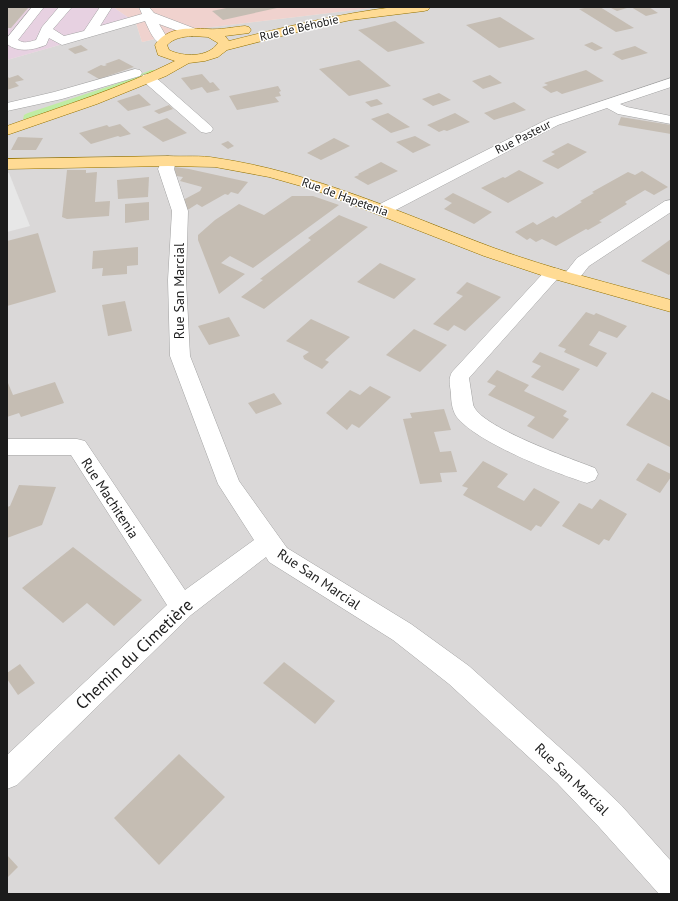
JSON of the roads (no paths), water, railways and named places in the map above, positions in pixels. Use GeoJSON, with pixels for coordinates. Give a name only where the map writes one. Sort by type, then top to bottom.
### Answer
{"type":"FeatureCollection","features":[{"type":"Feature","properties":{"kind":"main road","name":"Rue de Béhobie"},"geometry":{"type":"LineString","coordinates":[[165,48],[178,34],[192,32],[224,33],[356,7]]}},
{"type":"Feature","properties":{"kind":"main road","name":"Rue de Béhobie"},"geometry":{"type":"LineString","coordinates":[[185,59],[204,57],[219,51],[222,47],[312,24],[350,16],[424,7]]}},
{"type":"Feature","properties":{"kind":"main road"},"geometry":{"type":"LineString","coordinates":[[210,33],[222,39],[224,43],[222,47]]}},
{"type":"Feature","properties":{"kind":"main road"},"geometry":{"type":"LineString","coordinates":[[7,116],[114,82],[135,73],[151,66],[165,48],[185,59],[181,63],[148,78],[92,101],[7,131]]}},
{"type":"Feature","properties":{"kind":"main road","name":"Rue de Hapetenia"},"geometry":{"type":"LineString","coordinates":[[7,164],[168,161],[215,162],[271,173],[321,187],[490,252],[562,275],[671,306]]}},
{"type":"Feature","properties":{"kind":"street"},"geometry":{"type":"LineString","coordinates":[[38,7],[11,41],[16,45],[23,47],[33,46],[41,42],[46,30],[66,7]]}},
{"type":"Feature","properties":{"kind":"street"},"geometry":{"type":"LineString","coordinates":[[89,33],[106,7]]}},
{"type":"Feature","properties":{"kind":"street"},"geometry":{"type":"LineString","coordinates":[[147,11],[165,48]]}},
{"type":"Feature","properties":{"kind":"street"},"geometry":{"type":"LineString","coordinates":[[7,56],[89,33],[147,11],[192,32]]}},
{"type":"Feature","properties":{"kind":"street"},"geometry":{"type":"LineString","coordinates":[[46,30],[62,41]]}},
{"type":"Feature","properties":{"kind":"street"},"geometry":{"type":"LineString","coordinates":[[7,107],[57,96],[135,73]]}},
{"type":"Feature","properties":{"kind":"street"},"geometry":{"type":"LineString","coordinates":[[148,78],[206,129]]}},
{"type":"Feature","properties":{"kind":"street","name":"Rue Pasteur"},"geometry":{"type":"LineString","coordinates":[[382,210],[553,122],[671,82]]}},
{"type":"Feature","properties":{"kind":"street"},"geometry":{"type":"LineString","coordinates":[[608,103],[622,110],[671,120]]}},
{"type":"Feature","properties":{"kind":"street","name":"Rue San Marcial"},"geometry":{"type":"LineString","coordinates":[[168,161],[166,169],[180,211],[178,280],[180,356],[229,484],[278,555],[402,632],[459,675],[567,773],[610,816],[671,884]]}},
{"type":"Feature","properties":{"kind":"street"},"geometry":{"type":"LineString","coordinates":[[586,474],[523,448],[479,426],[464,410],[459,377],[476,354],[540,289],[671,205]]}},
{"type":"Feature","properties":{"kind":"street","name":"Rue Machitenia"},"geometry":{"type":"LineString","coordinates":[[7,447],[77,447],[182,607]]}},
{"type":"Feature","properties":{"kind":"street","name":"Chemin du Cimetière"},"geometry":{"type":"LineString","coordinates":[[7,775],[182,607],[269,542]]}}]}
